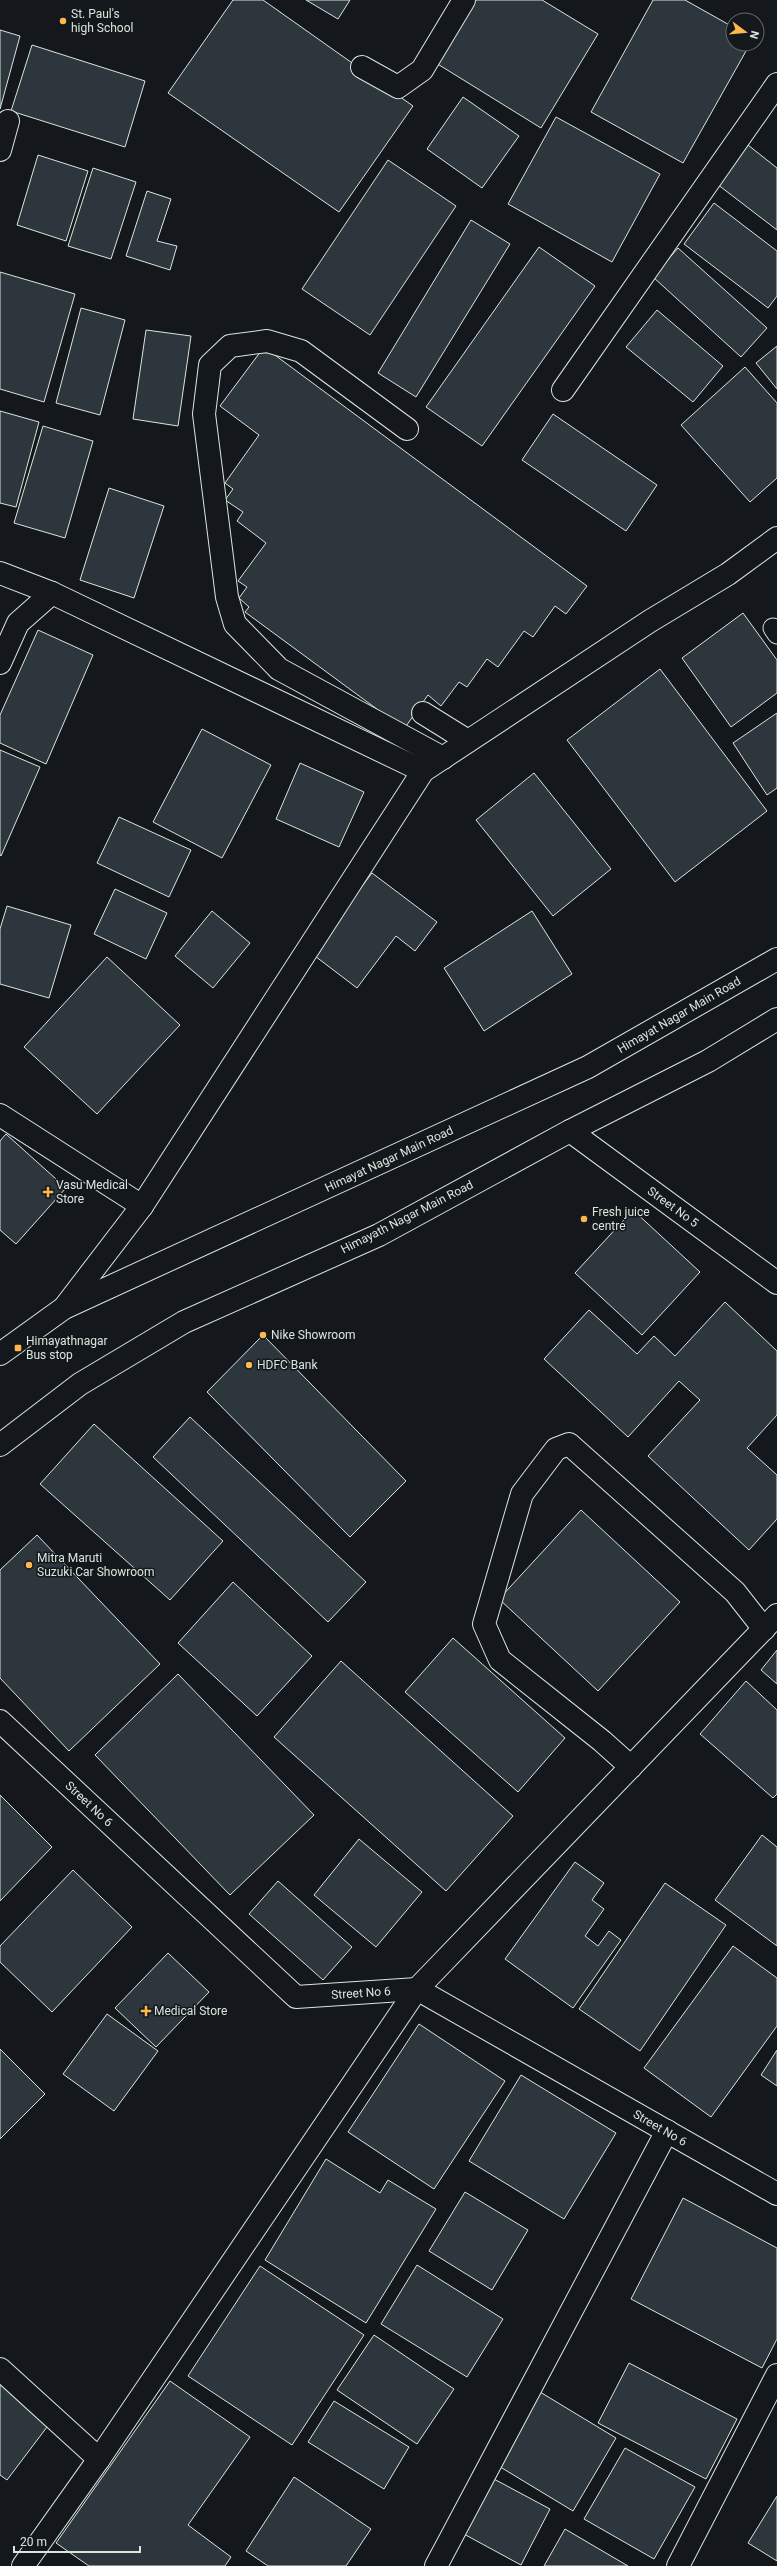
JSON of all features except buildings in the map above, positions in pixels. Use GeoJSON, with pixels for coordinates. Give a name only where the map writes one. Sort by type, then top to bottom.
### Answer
{"type":"FeatureCollection","features":[{"type":"Feature","properties":{"kind":"street"},"geometry":{"type":"LineString","coordinates":[[362,67],[398,87],[422,70],[464,0]]}},
{"type":"Feature","properties":{"kind":"street"},"geometry":{"type":"LineString","coordinates":[[563,390],[777,84]]}},
{"type":"Feature","properties":{"kind":"street"},"geometry":{"type":"LineString","coordinates":[[0,150],[8,121]]}},
{"type":"Feature","properties":{"kind":"street"},"geometry":{"type":"LineString","coordinates":[[407,429],[301,351],[267,341],[230,346],[210,365],[204,414],[227,597],[235,624],[279,669],[443,758]]}},
{"type":"Feature","properties":{"kind":"street"},"geometry":{"type":"LineString","coordinates":[[64,1308],[142,1206],[424,771],[650,621],[728,574],[777,538]]}},
{"type":"Feature","properties":{"kind":"street"},"geometry":{"type":"LineString","coordinates":[[0,574],[52,592],[424,771]]}},
{"type":"Feature","properties":{"kind":"street"},"geometry":{"type":"LineString","coordinates":[[0,663],[18,623],[52,592]]}},
{"type":"Feature","properties":{"kind":"street"},"geometry":{"type":"LineString","coordinates":[[423,713],[468,741]]}},
{"type":"Feature","properties":{"kind":"street","name":"Himayat Nagar Main Road"},"geometry":{"type":"LineString","coordinates":[[0,1354],[64,1308],[588,1067],[777,959]]}},
{"type":"Feature","properties":{"kind":"street","name":"Himayath Nagar Main Road"},"geometry":{"type":"LineString","coordinates":[[0,1445],[80,1384],[184,1322],[379,1235],[570,1131],[708,1061],[777,1019]]}},
{"type":"Feature","properties":{"kind":"street"},"geometry":{"type":"LineString","coordinates":[[0,1115],[142,1206]]}},
{"type":"Feature","properties":{"kind":"street","name":"Street No 5"},"geometry":{"type":"LineString","coordinates":[[570,1131],[777,1283]]}},
{"type":"Feature","properties":{"kind":"street"},"geometry":{"type":"LineString","coordinates":[[23,2566],[99,2459],[417,1990],[631,1767],[770,1622],[569,1444],[556,1448],[522,1494],[484,1624],[500,1660],[602,1741],[631,1767]]}},
{"type":"Feature","properties":{"kind":"street","name":"Street No 6"},"geometry":{"type":"LineString","coordinates":[[0,1721],[296,1997],[417,1990],[776,2191]]}},
{"type":"Feature","properties":{"kind":"street"},"geometry":{"type":"LineString","coordinates":[[436,2566],[667,2131]]}},
{"type":"Feature","properties":{"kind":"street"},"geometry":{"type":"LineString","coordinates":[[0,2369],[99,2459]]}},
{"type":"Feature","properties":{"kind":"street"},"geometry":{"type":"LineString","coordinates":[[678,2566],[777,2375]]}},
{"type":"Feature","properties":{"kind":"place","name":"St. Paul's high School"},"geometry":{"type":"Point","coordinates":[63,21]}},
{"type":"Feature","properties":{"kind":"place","name":"Vasu Medical Store"},"geometry":{"type":"Point","coordinates":[48,1192]}},
{"type":"Feature","properties":{"kind":"place","name":"Fresh juice centre"},"geometry":{"type":"Point","coordinates":[584,1219]}},
{"type":"Feature","properties":{"kind":"place","name":"Nike Showroom"},"geometry":{"type":"Point","coordinates":[263,1335]}},
{"type":"Feature","properties":{"kind":"place","name":"Himayathnagar Bus stop"},"geometry":{"type":"Point","coordinates":[18,1348]}},
{"type":"Feature","properties":{"kind":"place","name":"HDFC Bank"},"geometry":{"type":"Point","coordinates":[249,1365]}},
{"type":"Feature","properties":{"kind":"place","name":"Mitra Maruti Suzuki Car Showroom"},"geometry":{"type":"Point","coordinates":[29,1565]}},
{"type":"Feature","properties":{"kind":"place","name":"Medical Store"},"geometry":{"type":"Point","coordinates":[146,2011]}}]}
